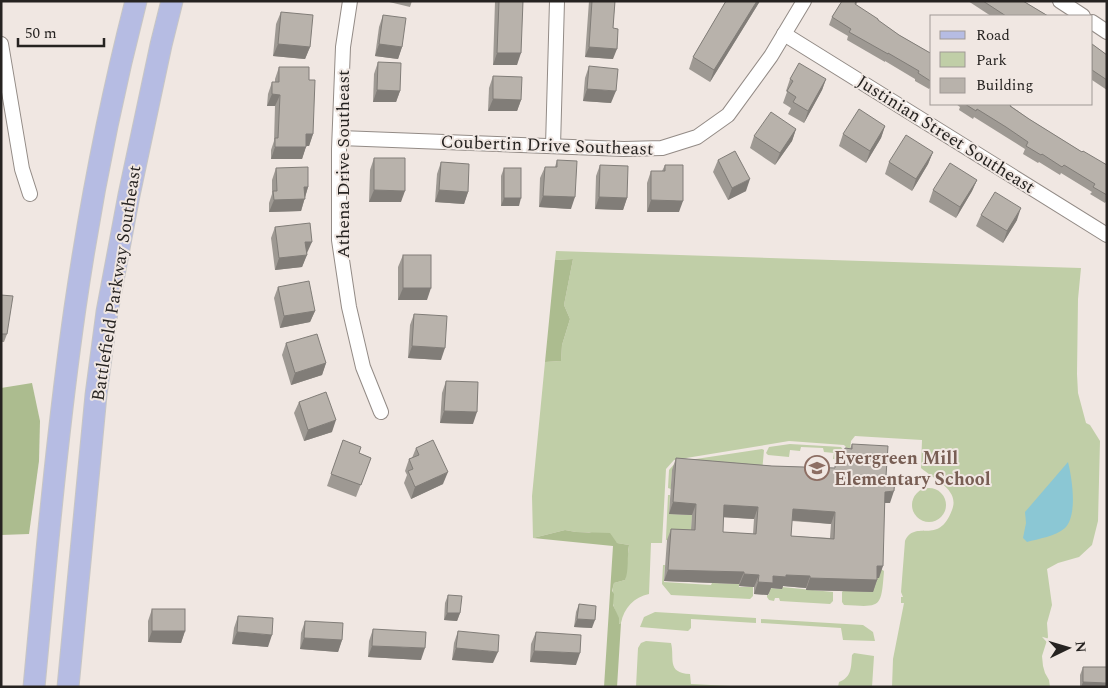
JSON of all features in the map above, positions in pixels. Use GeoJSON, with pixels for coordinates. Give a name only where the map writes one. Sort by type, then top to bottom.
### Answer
{"type":"FeatureCollection","features":[{"type":"Feature","properties":{"kind":"main road","name":"Battlefield Parkway Southeast"},"geometry":{"type":"LineString","coordinates":[[34,687],[59,436],[75,306],[101,154],[136,1]]}},
{"type":"Feature","properties":{"kind":"main road","name":"Battlefield Parkway Southeast"},"geometry":{"type":"LineString","coordinates":[[68,687],[96,395],[107,312],[129,195],[172,1]]}},
{"type":"Feature","properties":{"kind":"street","name":"Athena Drive Southeast"},"geometry":{"type":"LineString","coordinates":[[350,1],[343,47],[339,240],[349,307],[362,366],[381,412]]}},
{"type":"Feature","properties":{"kind":"street"},"geometry":{"type":"LineString","coordinates":[[553,146],[557,1]]}},
{"type":"Feature","properties":{"kind":"street","name":"Coubertin Drive Southeast"},"geometry":{"type":"LineString","coordinates":[[340,138],[624,149],[662,148],[697,137],[728,115],[771,56],[804,1]]}},
{"type":"Feature","properties":{"kind":"street"},"geometry":{"type":"LineString","coordinates":[[1060,1],[1081,15]]}},
{"type":"Feature","properties":{"kind":"street"},"geometry":{"type":"LineString","coordinates":[[1093,23],[1107,32]]}},
{"type":"Feature","properties":{"kind":"street","name":"Justinian Street Southeast"},"geometry":{"type":"LineString","coordinates":[[784,34],[1107,235]]}},
{"type":"Feature","properties":{"kind":"street"},"geometry":{"type":"LineString","coordinates":[[1,44],[22,169],[30,194]]}},
{"type":"Feature","properties":{"kind":"green space","name":"Evergreen Mill Elementary School"},"geometry":{"type":"Polygon","coordinates":[[[556,251],[1081,268],[1078,299],[1078,393],[1086,423],[1090,425],[1100,441],[1098,521],[1092,545],[1079,557],[1058,563],[1047,569],[1052,605],[1047,623],[1048,637],[1042,656],[1043,666],[1050,687],[892,687],[893,659],[904,603],[901,603],[901,597],[903,597],[901,592],[905,541],[915,532],[934,530],[940,527],[946,521],[954,503],[945,486],[921,468],[922,440],[855,436],[851,441],[850,451],[845,457],[846,447],[844,445],[789,441],[674,460],[666,469],[662,543],[651,543],[649,594],[630,604],[619,624],[613,604],[613,588],[614,583],[625,580],[629,545],[617,543],[589,532],[565,530],[533,538],[532,496],[545,362],[561,361],[562,345],[570,319],[564,305],[573,259],[555,260],[556,251]]]}},
{"type":"Feature","properties":{"kind":"green space"},"geometry":{"type":"Polygon","coordinates":[[[573,259],[564,305],[570,319],[562,345],[561,361],[545,362],[555,260],[573,259]]]}},
{"type":"Feature","properties":{"kind":"green space"},"geometry":{"type":"Polygon","coordinates":[[[32,383],[40,421],[39,461],[29,534],[1,535],[1,388],[32,383]]]}},
{"type":"Feature","properties":{"kind":"green space"},"geometry":{"type":"Polygon","coordinates":[[[790,444],[841,447],[843,450],[842,456],[840,459],[833,459],[834,453],[824,452],[823,448],[801,447],[800,451],[790,450],[789,457],[768,455],[766,453],[769,447],[790,444]]]}},
{"type":"Feature","properties":{"kind":"green space"},"geometry":{"type":"Polygon","coordinates":[[[764,450],[762,472],[672,470],[671,489],[668,488],[669,470],[676,462],[764,450]]]}},
{"type":"Feature","properties":{"kind":"green space"},"geometry":{"type":"Polygon","coordinates":[[[929,488],[941,493],[946,505],[941,517],[929,522],[917,517],[912,505],[917,493],[929,488]]]}},
{"type":"Feature","properties":{"kind":"green space"},"geometry":{"type":"Polygon","coordinates":[[[668,495],[670,495],[669,514],[692,515],[691,542],[666,540],[665,559],[668,495]]]}},
{"type":"Feature","properties":{"kind":"green space"},"geometry":{"type":"Polygon","coordinates":[[[565,530],[610,533],[617,543],[629,545],[625,580],[614,583],[612,591],[614,594],[613,605],[619,618],[619,624],[621,623],[617,687],[604,687],[613,546],[533,538],[565,530]]]}},
{"type":"Feature","properties":{"kind":"green space"},"geometry":{"type":"Polygon","coordinates":[[[663,565],[665,565],[664,582],[711,585],[712,583],[739,584],[739,587],[753,587],[753,596],[750,599],[671,595],[662,584],[663,565]]]}},
{"type":"Feature","properties":{"kind":"green space"},"geometry":{"type":"Polygon","coordinates":[[[881,569],[884,571],[882,593],[877,603],[865,606],[844,605],[842,602],[842,592],[844,590],[873,578],[881,569]]]}},
{"type":"Feature","properties":{"kind":"green space"},"geometry":{"type":"Polygon","coordinates":[[[782,587],[833,592],[833,601],[830,604],[780,601],[779,598],[775,598],[774,601],[769,600],[767,595],[769,595],[769,588],[782,589],[782,587]]]}},
{"type":"Feature","properties":{"kind":"green space"},"geometry":{"type":"Polygon","coordinates":[[[655,612],[756,618],[756,623],[691,619],[691,628],[688,631],[640,627],[644,617],[655,612]]]}},
{"type":"Feature","properties":{"kind":"green space"},"geometry":{"type":"Polygon","coordinates":[[[761,619],[863,625],[873,632],[875,641],[843,640],[841,628],[761,623],[761,619]]]}},
{"type":"Feature","properties":{"kind":"green space"},"geometry":{"type":"Polygon","coordinates":[[[646,641],[671,643],[674,668],[682,673],[690,674],[691,684],[751,687],[636,687],[638,648],[641,643],[646,641]]]}},
{"type":"Feature","properties":{"kind":"green space"},"geometry":{"type":"Polygon","coordinates":[[[854,653],[874,656],[872,687],[838,687],[839,682],[849,674],[854,653]]]}},
{"type":"Feature","properties":{"kind":"water"},"geometry":{"type":"Polygon","coordinates":[[[1068,462],[1073,496],[1072,514],[1069,522],[1065,528],[1057,533],[1027,542],[1023,538],[1026,523],[1025,512],[1068,462]]]}},
{"type":"Feature","properties":{"kind":"building"},"geometry":{"type":"Polygon","coordinates":[[[499,1],[523,1],[521,53],[497,53],[499,1]]]}},
{"type":"Feature","properties":{"kind":"building"},"geometry":{"type":"Polygon","coordinates":[[[592,1],[615,1],[613,28],[618,29],[617,49],[589,47],[592,1]]]}},
{"type":"Feature","properties":{"kind":"building"},"geometry":{"type":"Polygon","coordinates":[[[726,1],[757,1],[714,70],[693,57],[726,1]]]}},
{"type":"Feature","properties":{"kind":"building"},"geometry":{"type":"Polygon","coordinates":[[[842,1],[856,1],[855,4],[899,35],[930,53],[930,81],[918,73],[919,71],[849,32],[851,29],[832,17],[842,1]]]}},
{"type":"Feature","properties":{"kind":"building"},"geometry":{"type":"Polygon","coordinates":[[[983,1],[1023,1],[1046,15],[1004,15],[983,1]]]}},
{"type":"Feature","properties":{"kind":"building"},"geometry":{"type":"Polygon","coordinates":[[[281,12],[313,15],[310,47],[278,44],[281,12]]]}},
{"type":"Feature","properties":{"kind":"building"},"geometry":{"type":"Polygon","coordinates":[[[383,15],[406,18],[402,47],[379,44],[383,15]]]}},
{"type":"Feature","properties":{"kind":"building"},"geometry":{"type":"Polygon","coordinates":[[[1093,45],[1107,55],[1107,80],[1093,71],[1093,45]]]}},
{"type":"Feature","properties":{"kind":"building"},"geometry":{"type":"Polygon","coordinates":[[[378,62],[401,63],[400,91],[377,90],[378,62]]]}},
{"type":"Feature","properties":{"kind":"building"},"geometry":{"type":"Polygon","coordinates":[[[799,63],[826,79],[808,111],[793,102],[796,97],[787,91],[793,81],[790,79],[799,63]]]}},
{"type":"Feature","properties":{"kind":"building"},"geometry":{"type":"Polygon","coordinates":[[[589,66],[618,69],[616,91],[587,89],[589,66]]]}},
{"type":"Feature","properties":{"kind":"building"},"geometry":{"type":"Polygon","coordinates":[[[279,67],[309,67],[309,80],[315,80],[313,134],[306,134],[306,147],[275,147],[275,138],[278,138],[280,95],[272,94],[272,82],[279,82],[279,67]]]}},
{"type":"Feature","properties":{"kind":"building"},"geometry":{"type":"Polygon","coordinates":[[[493,76],[522,77],[521,100],[493,99],[493,76]]]}},
{"type":"Feature","properties":{"kind":"building"},"geometry":{"type":"Polygon","coordinates":[[[967,105],[1010,105],[1029,119],[1082,152],[1107,165],[1107,195],[1093,187],[1095,184],[1064,165],[1062,167],[1026,146],[1028,142],[977,109],[976,111],[967,105]]]}},
{"type":"Feature","properties":{"kind":"building"},"geometry":{"type":"Polygon","coordinates":[[[859,109],[885,126],[870,151],[843,134],[859,109]]]}},
{"type":"Feature","properties":{"kind":"building"},"geometry":{"type":"Polygon","coordinates":[[[771,112],[796,129],[780,153],[754,136],[771,112]]]}},
{"type":"Feature","properties":{"kind":"building"},"geometry":{"type":"Polygon","coordinates":[[[906,135],[933,152],[916,179],[889,162],[906,135]]]}},
{"type":"Feature","properties":{"kind":"building"},"geometry":{"type":"Polygon","coordinates":[[[735,151],[750,179],[732,188],[718,160],[735,151]]]}},
{"type":"Feature","properties":{"kind":"building"},"geometry":{"type":"Polygon","coordinates":[[[374,158],[405,158],[405,191],[374,190],[374,158]]]}},
{"type":"Feature","properties":{"kind":"building"},"geometry":{"type":"Polygon","coordinates":[[[557,160],[577,161],[575,197],[543,196],[545,167],[557,167],[557,160]]]}},
{"type":"Feature","properties":{"kind":"building"},"geometry":{"type":"Polygon","coordinates":[[[441,162],[469,164],[468,192],[439,190],[441,162]]]}},
{"type":"Feature","properties":{"kind":"building"},"geometry":{"type":"Polygon","coordinates":[[[950,163],[977,180],[960,207],[933,190],[950,163]]]}},
{"type":"Feature","properties":{"kind":"building"},"geometry":{"type":"Polygon","coordinates":[[[600,165],[628,166],[627,198],[599,197],[600,165]]]}},
{"type":"Feature","properties":{"kind":"building"},"geometry":{"type":"Polygon","coordinates":[[[665,165],[683,165],[683,201],[651,200],[651,171],[665,171],[665,165]]]}},
{"type":"Feature","properties":{"kind":"building"},"geometry":{"type":"Polygon","coordinates":[[[308,167],[308,187],[304,187],[305,199],[274,200],[273,191],[277,191],[276,168],[308,167]]]}},
{"type":"Feature","properties":{"kind":"building"},"geometry":{"type":"Polygon","coordinates":[[[504,168],[521,168],[521,198],[504,198],[504,168]]]}},
{"type":"Feature","properties":{"kind":"building"},"geometry":{"type":"Polygon","coordinates":[[[995,192],[1021,208],[1007,231],[981,215],[995,192]]]}},
{"type":"Feature","properties":{"kind":"building"},"geometry":{"type":"Polygon","coordinates":[[[310,223],[312,242],[305,242],[307,255],[279,258],[275,227],[310,223]]]}},
{"type":"Feature","properties":{"kind":"building"},"geometry":{"type":"Polygon","coordinates":[[[403,255],[431,255],[431,288],[403,288],[403,255]]]}},
{"type":"Feature","properties":{"kind":"building"},"geometry":{"type":"Polygon","coordinates":[[[309,281],[315,311],[284,316],[278,287],[309,281]]]}},
{"type":"Feature","properties":{"kind":"building"},"geometry":{"type":"Polygon","coordinates":[[[1,295],[13,296],[7,334],[1,334],[1,295]]]}},
{"type":"Feature","properties":{"kind":"building"},"geometry":{"type":"Polygon","coordinates":[[[414,314],[447,316],[445,348],[412,346],[414,314]]]}},
{"type":"Feature","properties":{"kind":"building"},"geometry":{"type":"Polygon","coordinates":[[[317,334],[326,363],[295,373],[286,343],[317,334]]]}},
{"type":"Feature","properties":{"kind":"building"},"geometry":{"type":"Polygon","coordinates":[[[446,381],[478,382],[477,412],[444,411],[446,381]]]}},
{"type":"Feature","properties":{"kind":"building"},"geometry":{"type":"Polygon","coordinates":[[[326,392],[336,420],[308,430],[299,402],[326,392]]]}},
{"type":"Feature","properties":{"kind":"building"},"geometry":{"type":"Polygon","coordinates":[[[343,440],[361,447],[359,453],[371,458],[361,485],[331,474],[343,440]]]}},
{"type":"Feature","properties":{"kind":"building"},"geometry":{"type":"Polygon","coordinates":[[[433,440],[448,472],[415,487],[408,471],[413,469],[409,459],[419,455],[416,448],[433,440]]]}},
{"type":"Feature","properties":{"kind":"building"},"geometry":{"type":"Polygon","coordinates":[[[852,444],[888,446],[886,476],[895,477],[894,491],[885,492],[883,566],[877,566],[877,580],[810,578],[810,576],[786,575],[786,577],[773,576],[773,583],[758,582],[759,575],[744,574],[744,572],[668,570],[671,529],[695,530],[696,504],[673,502],[676,458],[772,466],[835,468],[835,465],[844,465],[845,448],[852,449],[852,444]],[[724,505],[723,532],[756,534],[758,507],[724,505]],[[793,509],[791,536],[834,539],[835,512],[793,509]]]}},
{"type":"Feature","properties":{"kind":"building"},"geometry":{"type":"Polygon","coordinates":[[[448,595],[462,596],[460,613],[447,613],[448,595]]]}},
{"type":"Feature","properties":{"kind":"building"},"geometry":{"type":"Polygon","coordinates":[[[579,604],[596,606],[595,620],[577,619],[579,604]]]}},
{"type":"Feature","properties":{"kind":"building"},"geometry":{"type":"Polygon","coordinates":[[[152,609],[185,609],[185,631],[152,631],[152,609]]]}},
{"type":"Feature","properties":{"kind":"building"},"geometry":{"type":"Polygon","coordinates":[[[238,616],[273,618],[272,635],[237,632],[238,616]]]}},
{"type":"Feature","properties":{"kind":"building"},"geometry":{"type":"Polygon","coordinates":[[[305,621],[343,623],[342,640],[304,638],[305,621]]]}},
{"type":"Feature","properties":{"kind":"building"},"geometry":{"type":"Polygon","coordinates":[[[373,629],[426,632],[425,648],[372,646],[373,629]]]}},
{"type":"Feature","properties":{"kind":"building"},"geometry":{"type":"Polygon","coordinates":[[[458,631],[499,635],[498,652],[456,648],[458,631]]]}},
{"type":"Feature","properties":{"kind":"building"},"geometry":{"type":"Polygon","coordinates":[[[536,632],[581,635],[580,653],[534,651],[536,632]]]}},
{"type":"Feature","properties":{"kind":"building"},"geometry":{"type":"Polygon","coordinates":[[[1083,667],[1107,667],[1107,683],[1083,682],[1083,667]]]}},
{"type":"Feature","properties":{"kind":"place","name":"Evergreen Mill Elementary School"},"geometry":{"type":"Point","coordinates":[817,468]}}]}
